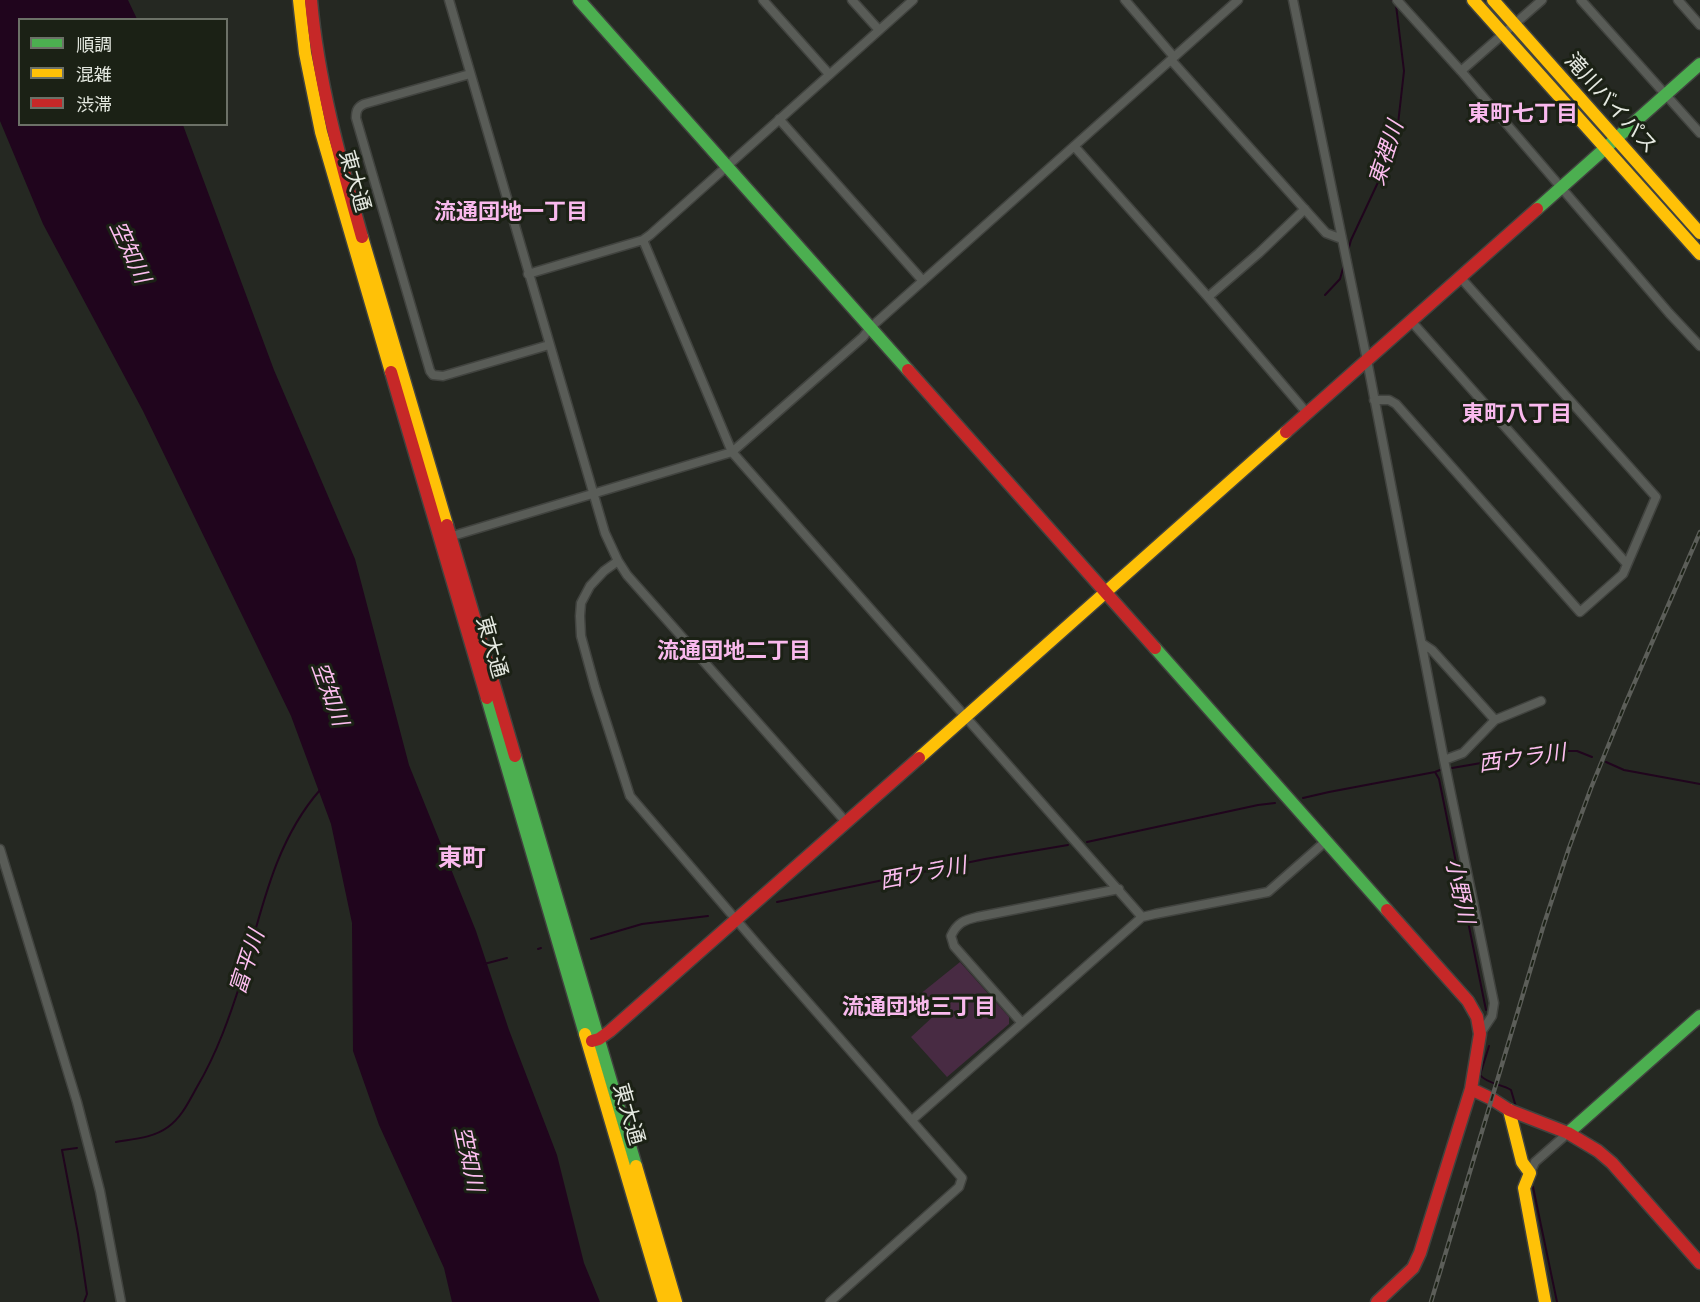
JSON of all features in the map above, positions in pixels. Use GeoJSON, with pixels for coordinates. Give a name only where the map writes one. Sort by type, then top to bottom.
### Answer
{"type":"FeatureCollection","features":[{"type":"Feature","properties":{"kind":"main road","name":"東大通"},"geometry":{"type":"LineString","coordinates":[[299,0],[306,65],[316,116],[343,210],[446,538]]}},
{"type":"Feature","properties":{"kind":"main road","name":"東大通"},"geometry":{"type":"LineString","coordinates":[[311,0],[318,60],[328,111],[354,208],[446,538],[593,1040],[664,1302]]}},
{"type":"Feature","properties":{"kind":"main road"},"geometry":{"type":"LineString","coordinates":[[579,0],[1468,1001],[1477,1017],[1480,1034],[1471,1089],[1420,1253],[1413,1268],[1377,1302]]}},
{"type":"Feature","properties":{"kind":"main road","name":"滝川バイパス"},"geometry":{"type":"LineString","coordinates":[[1473,0],[1700,254]]}},
{"type":"Feature","properties":{"kind":"main road","name":"滝川バイパス"},"geometry":{"type":"LineString","coordinates":[[1493,0],[1700,233]]}},
{"type":"Feature","properties":{"kind":"main road"},"geometry":{"type":"LineString","coordinates":[[593,1040],[610,1031],[736,920],[1700,64]]}},
{"type":"Feature","properties":{"kind":"main road"},"geometry":{"type":"LineString","coordinates":[[1568,1133],[1700,1016]]}},
{"type":"Feature","properties":{"kind":"main road","name":"東大通"},"geometry":{"type":"LineString","coordinates":[[593,1040],[676,1302]]}},
{"type":"Feature","properties":{"kind":"main road"},"geometry":{"type":"LineString","coordinates":[[1471,1089],[1509,1110],[1568,1133],[1598,1151],[1612,1163],[1700,1263]]}},
{"type":"Feature","properties":{"kind":"main road"},"geometry":{"type":"LineString","coordinates":[[1509,1110],[1522,1162],[1530,1173],[1524,1188],[1545,1302]]}},
{"type":"Feature","properties":{"kind":"street"},"geometry":{"type":"LineString","coordinates":[[449,0],[604,533],[627,574],[846,822]]}},
{"type":"Feature","properties":{"kind":"street"},"geometry":{"type":"LineString","coordinates":[[763,0],[829,74]]}},
{"type":"Feature","properties":{"kind":"street"},"geometry":{"type":"LineString","coordinates":[[852,0],[879,30]]}},
{"type":"Feature","properties":{"kind":"street"},"geometry":{"type":"LineString","coordinates":[[528,274],[643,240],[913,0]]}},
{"type":"Feature","properties":{"kind":"street"},"geometry":{"type":"LineString","coordinates":[[1125,0],[1326,233],[1342,239]]}},
{"type":"Feature","properties":{"kind":"street"},"geometry":{"type":"LineString","coordinates":[[446,538],[732,452],[1238,0]]}},
{"type":"Feature","properties":{"kind":"street"},"geometry":{"type":"LineString","coordinates":[[1293,0],[1367,360],[1444,760],[1494,1003],[1492,1016],[1480,1034]]}},
{"type":"Feature","properties":{"kind":"street"},"geometry":{"type":"LineString","coordinates":[[1397,0],[1700,346]]}},
{"type":"Feature","properties":{"kind":"street"},"geometry":{"type":"LineString","coordinates":[[1461,71],[1542,0]]}},
{"type":"Feature","properties":{"kind":"street"},"geometry":{"type":"LineString","coordinates":[[1581,0],[1700,133]]}},
{"type":"Feature","properties":{"kind":"street"},"geometry":{"type":"LineString","coordinates":[[1678,0],[1700,25]]}},
{"type":"Feature","properties":{"kind":"street"},"geometry":{"type":"LineString","coordinates":[[470,74],[364,104],[356,112],[356,118],[433,375],[443,376],[549,345]]}},
{"type":"Feature","properties":{"kind":"street"},"geometry":{"type":"LineString","coordinates":[[779,119],[923,281]]}},
{"type":"Feature","properties":{"kind":"street"},"geometry":{"type":"LineString","coordinates":[[1074,146],[1307,413]]}},
{"type":"Feature","properties":{"kind":"street"},"geometry":{"type":"LineString","coordinates":[[1208,297],[1305,209]]}},
{"type":"Feature","properties":{"kind":"street"},"geometry":{"type":"LineString","coordinates":[[643,240],[732,452],[1142,917]]}},
{"type":"Feature","properties":{"kind":"street"},"geometry":{"type":"LineString","coordinates":[[1374,400],[1389,400],[1396,404],[1580,612],[1623,574],[1656,497],[1460,277]]}},
{"type":"Feature","properties":{"kind":"street"},"geometry":{"type":"LineString","coordinates":[[1411,321],[1627,564]]}},
{"type":"Feature","properties":{"kind":"street"},"geometry":{"type":"LineString","coordinates":[[618,561],[604,571],[590,586],[581,603],[581,636],[630,796],[962,1178],[959,1187],[830,1302]]}},
{"type":"Feature","properties":{"kind":"street"},"geometry":{"type":"LineString","coordinates":[[1423,644],[1432,650],[1495,720]]}},
{"type":"Feature","properties":{"kind":"street"},"geometry":{"type":"LineString","coordinates":[[1444,760],[1462,753],[1495,720],[1541,702]]}},
{"type":"Feature","properties":{"kind":"street"},"geometry":{"type":"LineString","coordinates":[[912,1120],[1142,917],[1268,892],[1326,841]]}},
{"type":"Feature","properties":{"kind":"street"},"geometry":{"type":"LineString","coordinates":[[0,849],[80,1113],[100,1191],[120,1302]]}},
{"type":"Feature","properties":{"kind":"street"},"geometry":{"type":"LineString","coordinates":[[1022,1023],[954,946],[951,936],[954,928],[961,921],[977,917],[1119,889]]}},
{"type":"Feature","properties":{"kind":"street"},"geometry":{"type":"LineString","coordinates":[[1530,1173],[1535,1162],[1568,1133]]}},
{"type":"Feature","properties":{"kind":"shaded area"},"geometry":{"type":"Polygon","coordinates":[[[960,962],[1009,1017],[1009,1024],[947,1077],[911,1037],[938,1012],[919,995],[960,962]]]}},
{"type":"Feature","properties":{"kind":"water","name":"空知川"},"geometry":{"type":"Polygon","coordinates":[[[0,0],[128,0],[137,18],[18,18],[18,126],[183,126],[274,370],[355,559],[409,765],[476,931],[509,1030],[557,1155],[584,1263],[600,1302],[452,1302],[444,1268],[379,1125],[353,1051],[352,923],[331,824],[291,716],[143,411],[43,224],[0,121],[0,0]]]}},
{"type":"Feature","properties":{"kind":"waterway","name":"東裡川"},"geometry":{"type":"LineString","coordinates":[[1348,251],[1387,163],[1398,124],[1404,71],[1396,5],[1392,0]]}},
{"type":"Feature","properties":{"kind":"waterway","name":"東裡川"},"geometry":{"type":"LineString","coordinates":[[1325,295],[1340,279],[1344,265]]}},
{"type":"Feature","properties":{"kind":"waterway","name":"西ウラ川"},"geometry":{"type":"LineString","coordinates":[[1452,768],[1551,751],[1577,751],[1592,757]]}},
{"type":"Feature","properties":{"kind":"waterway","name":"西ウラ川"},"geometry":{"type":"LineString","coordinates":[[1606,762],[1624,770],[1700,784]]}},
{"type":"Feature","properties":{"kind":"waterway","name":"西ウラ川"},"geometry":{"type":"LineString","coordinates":[[1303,798],[1440,770]]}},
{"type":"Feature","properties":{"kind":"waterway","name":"小野川"},"geometry":{"type":"LineString","coordinates":[[1435,772],[1439,779],[1486,1010]]}},
{"type":"Feature","properties":{"kind":"waterway","name":"富平川"},"geometry":{"type":"LineString","coordinates":[[116,1142],[143,1138],[162,1131],[177,1118],[188,1103],[211,1061],[228,1020],[280,855],[304,810],[320,790]]}},
{"type":"Feature","properties":{"kind":"waterway","name":"西ウラ川"},"geometry":{"type":"LineString","coordinates":[[1087,842],[1275,803]]}},
{"type":"Feature","properties":{"kind":"waterway","name":"西ウラ川"},"geometry":{"type":"LineString","coordinates":[[777,902],[985,859],[1068,845]]}},
{"type":"Feature","properties":{"kind":"waterway","name":"西ウラ川"},"geometry":{"type":"LineString","coordinates":[[591,939],[642,924],[708,916]]}},
{"type":"Feature","properties":{"kind":"waterway","name":"西ウラ川"},"geometry":{"type":"LineString","coordinates":[[484,964],[507,958]]}},
{"type":"Feature","properties":{"kind":"waterway","name":"小野川"},"geometry":{"type":"LineString","coordinates":[[1489,1046],[1480,1075],[1511,1090],[1516,1107]]}},
{"type":"Feature","properties":{"kind":"waterway","name":"小野川"},"geometry":{"type":"LineString","coordinates":[[1518,1120],[1521,1135]]}},
{"type":"Feature","properties":{"kind":"waterway","name":"富平川"},"geometry":{"type":"LineString","coordinates":[[77,1148],[62,1150],[87,1294],[84,1302]]}},
{"type":"Feature","properties":{"kind":"waterway","name":"小野川"},"geometry":{"type":"LineString","coordinates":[[1533,1187],[1557,1302]]}},
{"type":"Feature","properties":{"kind":"railway"},"geometry":{"type":"LineString","coordinates":[[1431,1302],[1544,924],[1569,848],[1624,707],[1700,532]]}},
{"type":"Feature","properties":{"kind":"traffic: fast"},"geometry":{"type":"LineString","coordinates":[[579,0],[908,370]]}},
{"type":"Feature","properties":{"kind":"traffic: fast"},"geometry":{"type":"LineString","coordinates":[[1537,209],[1700,64]]}},
{"type":"Feature","properties":{"kind":"traffic: fast"},"geometry":{"type":"LineString","coordinates":[[1155,648],[1387,910]]}},
{"type":"Feature","properties":{"kind":"traffic: fast"},"geometry":{"type":"LineString","coordinates":[[487,698],[585,1034]]}},
{"type":"Feature","properties":{"kind":"traffic: fast"},"geometry":{"type":"LineString","coordinates":[[515,756],[636,1166]]}},
{"type":"Feature","properties":{"kind":"traffic: fast"},"geometry":{"type":"LineString","coordinates":[[1568,1133],[1700,1016]]}},
{"type":"Feature","properties":{"kind":"traffic: slow"},"geometry":{"type":"LineString","coordinates":[[299,0],[305,53],[321,132],[391,372]]}},
{"type":"Feature","properties":{"kind":"traffic: slow"},"geometry":{"type":"LineString","coordinates":[[1473,0],[1700,254]]}},
{"type":"Feature","properties":{"kind":"traffic: slow"},"geometry":{"type":"LineString","coordinates":[[1493,0],[1700,233]]}},
{"type":"Feature","properties":{"kind":"traffic: slow"},"geometry":{"type":"LineString","coordinates":[[362,237],[447,525]]}},
{"type":"Feature","properties":{"kind":"traffic: slow"},"geometry":{"type":"LineString","coordinates":[[919,758],[1286,432]]}},
{"type":"Feature","properties":{"kind":"traffic: slow"},"geometry":{"type":"LineString","coordinates":[[585,1034],[664,1302]]}},
{"type":"Feature","properties":{"kind":"traffic: slow"},"geometry":{"type":"LineString","coordinates":[[1509,1110],[1522,1162],[1530,1173],[1524,1188],[1545,1302]]}},
{"type":"Feature","properties":{"kind":"traffic: slow"},"geometry":{"type":"LineString","coordinates":[[636,1166],[676,1302]]}},
{"type":"Feature","properties":{"kind":"traffic: jam"},"geometry":{"type":"LineString","coordinates":[[311,0],[324,90],[362,237]]}},
{"type":"Feature","properties":{"kind":"traffic: jam"},"geometry":{"type":"LineString","coordinates":[[1286,432],[1537,209]]}},
{"type":"Feature","properties":{"kind":"traffic: jam"},"geometry":{"type":"LineString","coordinates":[[908,370],[1155,648]]}},
{"type":"Feature","properties":{"kind":"traffic: jam"},"geometry":{"type":"LineString","coordinates":[[391,372],[487,698]]}},
{"type":"Feature","properties":{"kind":"traffic: jam"},"geometry":{"type":"LineString","coordinates":[[447,525],[515,756]]}},
{"type":"Feature","properties":{"kind":"traffic: jam"},"geometry":{"type":"LineString","coordinates":[[592,1041],[610,1031],[919,758]]}},
{"type":"Feature","properties":{"kind":"traffic: jam"},"geometry":{"type":"LineString","coordinates":[[1377,1302],[1413,1268],[1420,1253],[1471,1089],[1480,1034],[1477,1017],[1468,1001],[1387,910]]}},
{"type":"Feature","properties":{"kind":"traffic: jam"},"geometry":{"type":"LineString","coordinates":[[1471,1089],[1509,1110],[1568,1133],[1598,1151],[1612,1163],[1700,1263]]}},
{"type":"Feature","properties":{"kind":"district","name":"東町七丁目"},"geometry":{"type":"Point","coordinates":[1523,114]}},
{"type":"Feature","properties":{"kind":"district","name":"流通団地一丁目"},"geometry":{"type":"Point","coordinates":[511,212]}},
{"type":"Feature","properties":{"kind":"district","name":"東町八丁目"},"geometry":{"type":"Point","coordinates":[1517,414]}},
{"type":"Feature","properties":{"kind":"district","name":"流通団地二丁目"},"geometry":{"type":"Point","coordinates":[734,651]}},
{"type":"Feature","properties":{"kind":"district","name":"東町"},"geometry":{"type":"Point","coordinates":[462,858]}},
{"type":"Feature","properties":{"kind":"district","name":"流通団地三丁目"},"geometry":{"type":"Point","coordinates":[919,1007]}}]}
